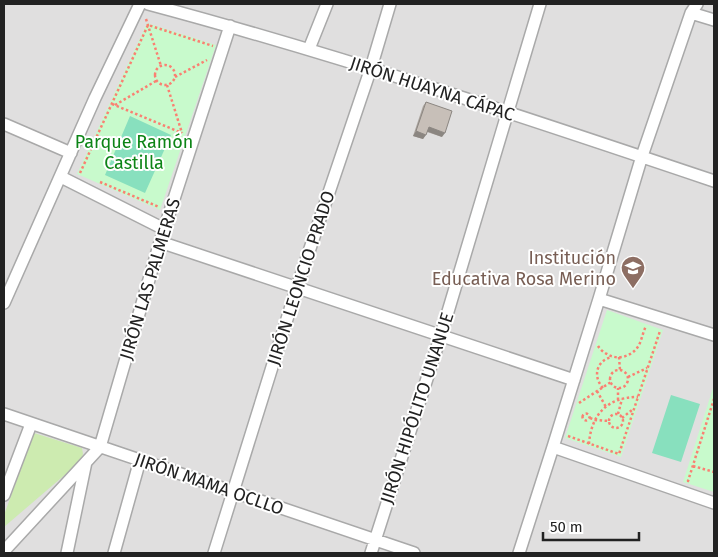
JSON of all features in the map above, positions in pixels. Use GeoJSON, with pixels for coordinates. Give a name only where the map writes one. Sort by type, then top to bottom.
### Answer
{"type":"FeatureCollection","features":[{"type":"Feature","properties":{"kind":"street"},"geometry":{"type":"LineString","coordinates":[[4,303],[9,275],[72,153],[140,4]]}},
{"type":"Feature","properties":{"kind":"street","name":"JIRÓN HUAYNA CÁPAC"},"geometry":{"type":"LineString","coordinates":[[148,4],[371,68],[714,181]]}},
{"type":"Feature","properties":{"kind":"street"},"geometry":{"type":"LineString","coordinates":[[309,50],[327,4]]}},
{"type":"Feature","properties":{"kind":"street","name":"JIRÓN LEONCIO PRADO"},"geometry":{"type":"LineString","coordinates":[[214,553],[297,287],[371,68],[390,4]]}},
{"type":"Feature","properties":{"kind":"street","name":"JIRÓN HIPÓLITO UNANUE"},"geometry":{"type":"LineString","coordinates":[[371,553],[441,335],[540,4]]}},
{"type":"Feature","properties":{"kind":"street"},"geometry":{"type":"LineString","coordinates":[[519,553],[642,156],[694,8],[714,20]]}},
{"type":"Feature","properties":{"kind":"street","name":"JIRÓN LAS PALMERAS"},"geometry":{"type":"LineString","coordinates":[[100,447],[164,229],[230,26]]}},
{"type":"Feature","properties":{"kind":"street"},"geometry":{"type":"LineString","coordinates":[[4,124],[72,153]]}},
{"type":"Feature","properties":{"kind":"street"},"geometry":{"type":"LineString","coordinates":[[60,177],[164,229]]}},
{"type":"Feature","properties":{"kind":"street"},"geometry":{"type":"LineString","coordinates":[[160,242],[574,380]]}},
{"type":"Feature","properties":{"kind":"street"},"geometry":{"type":"LineString","coordinates":[[599,299],[714,335]]}},
{"type":"Feature","properties":{"kind":"street","name":"JIRÓN MAMA OCLLO"},"geometry":{"type":"LineString","coordinates":[[4,414],[414,553]]}},
{"type":"Feature","properties":{"kind":"street"},"geometry":{"type":"LineString","coordinates":[[4,495],[31,424]]}},
{"type":"Feature","properties":{"kind":"street"},"geometry":{"type":"LineString","coordinates":[[4,550],[100,447]]}},
{"type":"Feature","properties":{"kind":"street"},"geometry":{"type":"LineString","coordinates":[[553,448],[714,503]]}},
{"type":"Feature","properties":{"kind":"street"},"geometry":{"type":"LineString","coordinates":[[114,553],[140,460]]}},
{"type":"Feature","properties":{"kind":"street"},"geometry":{"type":"LineString","coordinates":[[67,553],[86,461]]}},
{"type":"Feature","properties":{"kind":"path"},"geometry":{"type":"LineString","coordinates":[[148,25],[214,46],[212,52]]}},
{"type":"Feature","properties":{"kind":"path"},"geometry":{"type":"LineString","coordinates":[[148,25],[161,66]]}},
{"type":"Feature","properties":{"kind":"path"},"geometry":{"type":"LineString","coordinates":[[80,173],[114,104],[148,25]]}},
{"type":"Feature","properties":{"kind":"path"},"geometry":{"type":"LineString","coordinates":[[175,76],[210,59],[206,68]]}},
{"type":"Feature","properties":{"kind":"path"},"geometry":{"type":"LineString","coordinates":[[166,65],[172,67],[175,76],[172,83],[162,85],[156,81],[155,71],[161,66],[166,65]]}},
{"type":"Feature","properties":{"kind":"path"},"geometry":{"type":"LineString","coordinates":[[114,104],[156,81]]}},
{"type":"Feature","properties":{"kind":"path"},"geometry":{"type":"LineString","coordinates":[[114,104],[183,134],[167,85]]}},
{"type":"Feature","properties":{"kind":"path"},"geometry":{"type":"LineString","coordinates":[[98,181],[158,208]]}},
{"type":"Feature","properties":{"kind":"path"},"geometry":{"type":"LineString","coordinates":[[570,428],[568,436],[619,454],[660,330],[646,326],[636,350],[631,354],[619,357],[606,354],[598,346],[600,338]]}},
{"type":"Feature","properties":{"kind":"path"},"geometry":{"type":"LineString","coordinates":[[603,388],[598,380],[597,371],[601,363],[612,356]]}},
{"type":"Feature","properties":{"kind":"path"},"geometry":{"type":"LineString","coordinates":[[619,357],[620,370]]}},
{"type":"Feature","properties":{"kind":"path"},"geometry":{"type":"LineString","coordinates":[[628,377],[647,368]]}},
{"type":"Feature","properties":{"kind":"path"},"geometry":{"type":"LineString","coordinates":[[618,388],[626,385],[628,381],[626,374],[620,370],[616,370],[610,376],[611,382],[618,388],[620,399],[618,414]]}},
{"type":"Feature","properties":{"kind":"path"},"geometry":{"type":"LineString","coordinates":[[582,394],[579,403],[611,382]]}},
{"type":"Feature","properties":{"kind":"path"},"geometry":{"type":"LineString","coordinates":[[597,392],[606,407]]}},
{"type":"Feature","properties":{"kind":"path"},"geometry":{"type":"LineString","coordinates":[[589,444],[595,420],[606,407],[620,399],[638,397]]}},
{"type":"Feature","properties":{"kind":"path"},"geometry":{"type":"LineString","coordinates":[[697,484],[688,481],[714,400]]}},
{"type":"Feature","properties":{"kind":"path"},"geometry":{"type":"LineString","coordinates":[[618,414],[611,416],[609,421],[610,426],[614,428],[620,426],[622,418],[634,408]]}},
{"type":"Feature","properties":{"kind":"path"},"geometry":{"type":"LineString","coordinates":[[576,413],[583,415],[585,420],[590,418],[609,421]]}},
{"type":"Feature","properties":{"kind":"path"},"geometry":{"type":"LineString","coordinates":[[618,414],[622,418]]}},
{"type":"Feature","properties":{"kind":"path"},"geometry":{"type":"LineString","coordinates":[[709,416],[714,418]]}},
{"type":"Feature","properties":{"kind":"path"},"geometry":{"type":"LineString","coordinates":[[709,416],[714,418]]}},
{"type":"Feature","properties":{"kind":"path"},"geometry":{"type":"LineString","coordinates":[[693,466],[714,472]]}},
{"type":"Feature","properties":{"kind":"shaded area"},"geometry":{"type":"Polygon","coordinates":[[[4,4],[714,4],[714,553],[4,553],[4,4]]]}},
{"type":"Feature","properties":{"kind":"green space","name":"Parque Ramón Castilla"},"geometry":{"type":"Polygon","coordinates":[[[147,23],[216,45],[160,210],[77,174],[147,23]]]}},
{"type":"Feature","properties":{"kind":"green space"},"geometry":{"type":"Polygon","coordinates":[[[130,116],[171,135],[145,193],[105,175],[130,116]]]}},
{"type":"Feature","properties":{"kind":"green space"},"geometry":{"type":"Polygon","coordinates":[[[607,310],[663,330],[621,457],[565,438],[607,310]]]}},
{"type":"Feature","properties":{"kind":"green space"},"geometry":{"type":"Polygon","coordinates":[[[714,385],[714,492],[683,482],[714,385]]]}},
{"type":"Feature","properties":{"kind":"green space"},"geometry":{"type":"Polygon","coordinates":[[[671,395],[700,404],[681,462],[652,453],[671,395]]]}},
{"type":"Feature","properties":{"kind":"green space"},"geometry":{"type":"Polygon","coordinates":[[[34,433],[82,448],[81,461],[4,527],[4,515],[34,433]]]}},
{"type":"Feature","properties":{"kind":"building"},"geometry":{"type":"Polygon","coordinates":[[[426,102],[452,111],[445,133],[429,127],[426,135],[416,131],[426,102]]]}},
{"type":"Feature","properties":{"kind":"place","name":"Institución Educativa Rosa Merino"},"geometry":{"type":"Point","coordinates":[633,289]}}]}
